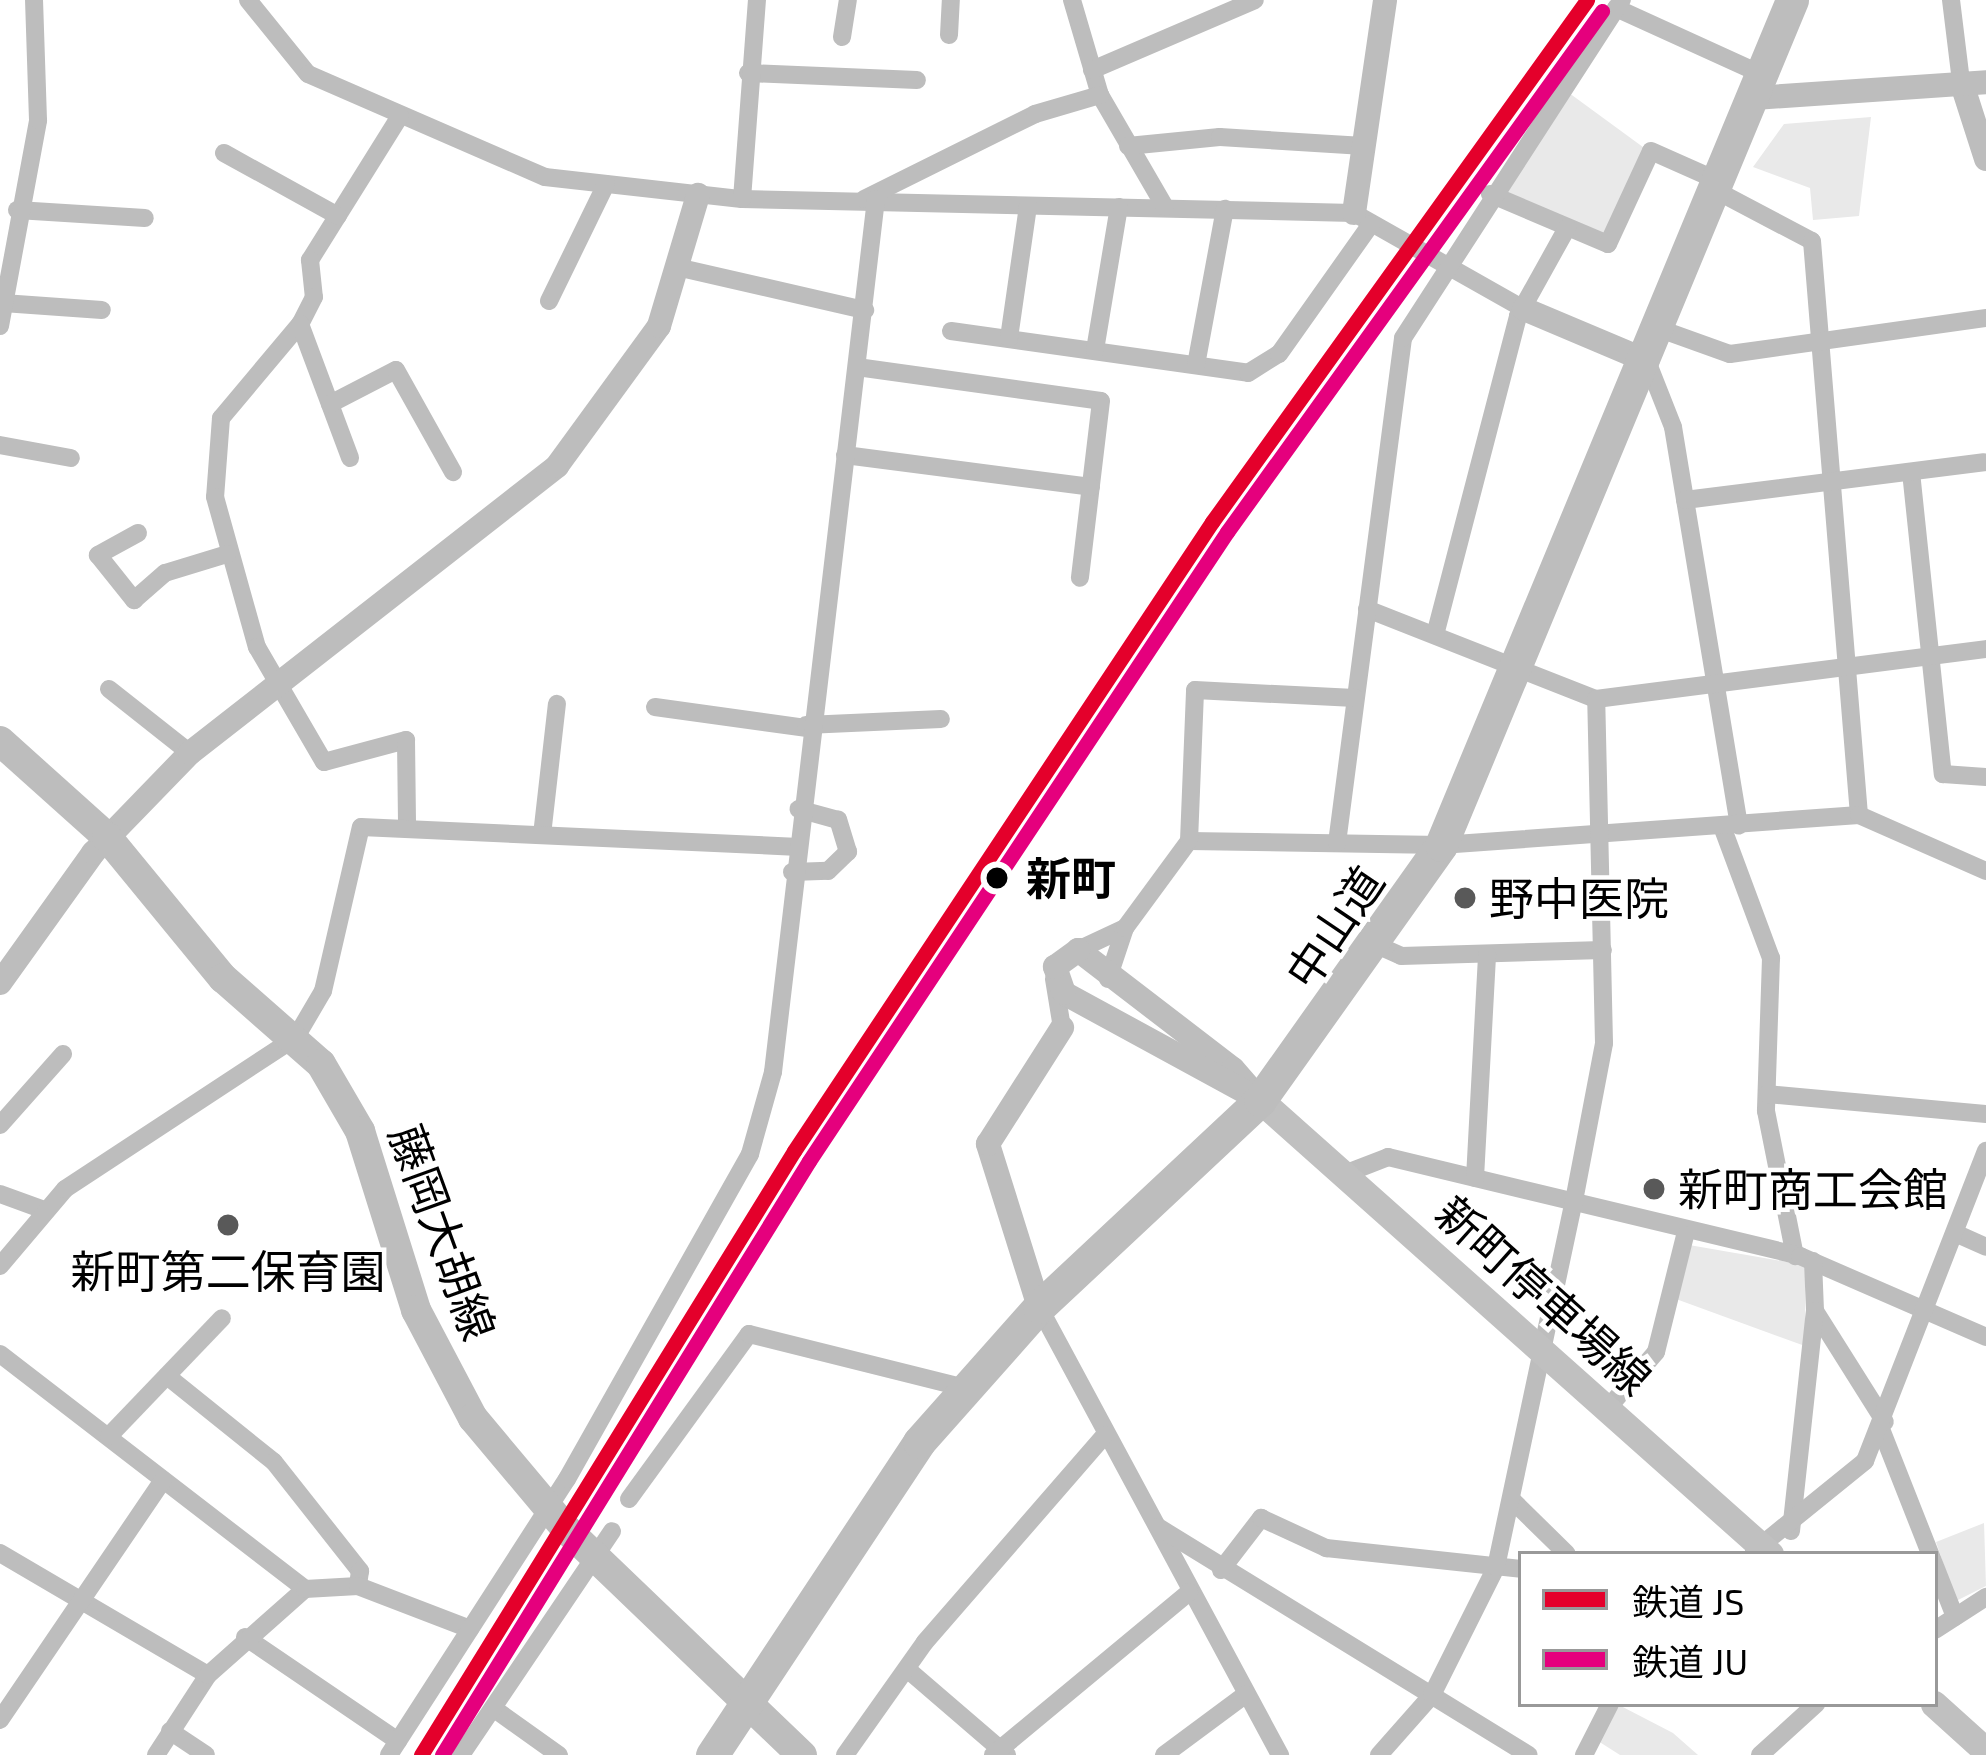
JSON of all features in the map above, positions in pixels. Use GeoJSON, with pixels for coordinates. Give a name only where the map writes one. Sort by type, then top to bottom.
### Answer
{"type":"FeatureCollection","features":[{"type":"Feature","properties":{"kind":"highway","name":"中山道"},"geometry":{"type":"LineString","coordinates":[[712,1755],[965,1388],[1040,1307],[1260,1100],[1379,946],[1441,845],[1522,670],[1792,0]]}},
{"type":"Feature","properties":{"kind":"main road","name":"藤岡大胡線"},"geometry":{"type":"LineString","coordinates":[[0,742],[107,837],[198,953],[296,1037],[361,1130],[432,1348],[547,1510],[745,1706],[802,1755]]}},
{"type":"Feature","properties":{"kind":"main road","name":"新町停車場線"},"geometry":{"type":"LineString","coordinates":[[1260,1100],[1608,1408],[1760,1551]]}},
{"type":"Feature","properties":{"kind":"main road"},"geometry":{"type":"LineString","coordinates":[[1937,1707],[1986,1750]]}},
{"type":"Feature","properties":{"kind":"street"},"geometry":{"type":"LineString","coordinates":[[0,326],[6,231],[17,210],[42,75],[34,0]]}},
{"type":"Feature","properties":{"kind":"street"},"geometry":{"type":"LineString","coordinates":[[248,0],[308,74],[545,177],[742,199],[1165,207],[1362,219],[1443,270],[1647,361],[1685,500],[1716,681],[1731,827],[1771,958],[1767,1094],[1816,1311],[1883,1425],[1930,1551]]}},
{"type":"Feature","properties":{"kind":"street"},"geometry":{"type":"LineString","coordinates":[[742,199],[757,0]]}},
{"type":"Feature","properties":{"kind":"street"},"geometry":{"type":"LineString","coordinates":[[842,37],[848,0]]}},
{"type":"Feature","properties":{"kind":"street"},"geometry":{"type":"LineString","coordinates":[[949,34],[951,0]]}},
{"type":"Feature","properties":{"kind":"street"},"geometry":{"type":"LineString","coordinates":[[1072,0],[1100,95],[1165,207]]}},
{"type":"Feature","properties":{"kind":"street"},"geometry":{"type":"LineString","coordinates":[[1092,70],[1255,0]]}},
{"type":"Feature","properties":{"kind":"street"},"geometry":{"type":"LineString","coordinates":[[951,331],[1248,374],[1279,354],[1362,219],[1364,146],[1385,0]]}},
{"type":"Feature","properties":{"kind":"street"},"geometry":{"type":"LineString","coordinates":[[1951,0],[1973,82],[1986,159]]}},
{"type":"Feature","properties":{"kind":"street"},"geometry":{"type":"LineString","coordinates":[[1337,843],[1402,338],[1490,194],[1619,4],[1758,87],[1973,82]]}},
{"type":"Feature","properties":{"kind":"street"},"geometry":{"type":"LineString","coordinates":[[748,73],[917,80]]}},
{"type":"Feature","properties":{"kind":"street"},"geometry":{"type":"LineString","coordinates":[[870,199],[1035,114],[1100,95]]}},
{"type":"Feature","properties":{"kind":"street"},"geometry":{"type":"LineString","coordinates":[[400,116],[310,260],[314,297],[300,324],[221,418],[215,497],[226,554],[278,685],[324,761],[406,740],[407,829]]}},
{"type":"Feature","properties":{"kind":"street"},"geometry":{"type":"LineString","coordinates":[[1128,146],[1220,137],[1364,146]]}},
{"type":"Feature","properties":{"kind":"street"},"geometry":{"type":"LineString","coordinates":[[1490,194],[1608,244],[1651,151],[1810,233],[1850,662],[1859,815]]}},
{"type":"Feature","properties":{"kind":"street"},"geometry":{"type":"LineString","coordinates":[[224,153],[338,216]]}},
{"type":"Feature","properties":{"kind":"street"},"geometry":{"type":"LineString","coordinates":[[550,301],[606,184]]}},
{"type":"Feature","properties":{"kind":"street"},"geometry":{"type":"LineString","coordinates":[[0,983],[107,837],[190,753],[557,466],[620,391],[681,268],[698,195]]}},
{"type":"Feature","properties":{"kind":"street"},"geometry":{"type":"LineString","coordinates":[[245,1637],[394,1748],[547,1510],[750,1154],[773,1072],[806,726],[865,310],[870,199]]}},
{"type":"Feature","properties":{"kind":"street"},"geometry":{"type":"LineString","coordinates":[[1009,338],[1028,206]]}},
{"type":"Feature","properties":{"kind":"street"},"geometry":{"type":"LineString","coordinates":[[1095,350],[1119,207]]}},
{"type":"Feature","properties":{"kind":"street"},"geometry":{"type":"LineString","coordinates":[[1196,365],[1225,209]]}},
{"type":"Feature","properties":{"kind":"street"},"geometry":{"type":"LineString","coordinates":[[17,210],[145,218]]}},
{"type":"Feature","properties":{"kind":"street"},"geometry":{"type":"LineString","coordinates":[[1435,635],[1524,309],[1567,228]]}},
{"type":"Feature","properties":{"kind":"street"},"geometry":{"type":"LineString","coordinates":[[681,268],[865,310]]}},
{"type":"Feature","properties":{"kind":"street"},"geometry":{"type":"LineString","coordinates":[[3,303],[102,310]]}},
{"type":"Feature","properties":{"kind":"street"},"geometry":{"type":"LineString","coordinates":[[1660,328],[1730,354],[1986,318]]}},
{"type":"Feature","properties":{"kind":"street"},"geometry":{"type":"LineString","coordinates":[[300,324],[350,458]]}},
{"type":"Feature","properties":{"kind":"street"},"geometry":{"type":"LineString","coordinates":[[857,367],[1101,401],[1080,578]]}},
{"type":"Feature","properties":{"kind":"street"},"geometry":{"type":"LineString","coordinates":[[330,404],[396,370],[453,472]]}},
{"type":"Feature","properties":{"kind":"street"},"geometry":{"type":"LineString","coordinates":[[0,445],[71,458]]}},
{"type":"Feature","properties":{"kind":"street"},"geometry":{"type":"LineString","coordinates":[[844,455],[1091,487]]}},
{"type":"Feature","properties":{"kind":"street"},"geometry":{"type":"LineString","coordinates":[[1685,500],[1911,472],[1985,458]]}},
{"type":"Feature","properties":{"kind":"street"},"geometry":{"type":"LineString","coordinates":[[1911,472],[1938,653],[1943,774],[1986,777]]}},
{"type":"Feature","properties":{"kind":"street"},"geometry":{"type":"LineString","coordinates":[[138,533],[98,555],[134,600],[165,573],[226,554]]}},
{"type":"Feature","properties":{"kind":"street"},"geometry":{"type":"LineString","coordinates":[[1367,609],[1596,698],[1850,662],[1986,649]]}},
{"type":"Feature","properties":{"kind":"street"},"geometry":{"type":"LineString","coordinates":[[109,689],[190,753]]}},
{"type":"Feature","properties":{"kind":"street"},"geometry":{"type":"LineString","coordinates":[[1108,979],[1125,928],[1189,841],[1195,690],[1354,698]]}},
{"type":"Feature","properties":{"kind":"street"},"geometry":{"type":"LineString","coordinates":[[1379,1755],[1432,1695],[1496,1567],[1604,1055],[1596,698]]}},
{"type":"Feature","properties":{"kind":"street"},"geometry":{"type":"LineString","coordinates":[[542,835],[556,704]]}},
{"type":"Feature","properties":{"kind":"street"},"geometry":{"type":"LineString","coordinates":[[655,706],[806,726],[940,719]]}},
{"type":"Feature","properties":{"kind":"street"},"geometry":{"type":"LineString","coordinates":[[792,872],[828,871],[848,852],[838,820],[798,809]]}},
{"type":"Feature","properties":{"kind":"street"},"geometry":{"type":"LineString","coordinates":[[1189,841],[1441,845],[1859,815],[1986,872]]}},
{"type":"Feature","properties":{"kind":"street"},"geometry":{"type":"LineString","coordinates":[[0,1265],[44,1210],[296,1037],[323,991],[362,827],[794,847]]}},
{"type":"Feature","properties":{"kind":"street"},"geometry":{"type":"LineString","coordinates":[[1054,977],[1078,950],[1125,928]]}},
{"type":"Feature","properties":{"kind":"street"},"geometry":{"type":"LineString","coordinates":[[1379,946],[1401,956],[1603,950]]}},
{"type":"Feature","properties":{"kind":"street"},"geometry":{"type":"LineString","coordinates":[[1078,950],[1260,1100]]}},
{"type":"Feature","properties":{"kind":"street"},"geometry":{"type":"LineString","coordinates":[[1475,1178],[1487,954]]}},
{"type":"Feature","properties":{"kind":"street"},"geometry":{"type":"LineString","coordinates":[[1054,977],[1220,1086],[1260,1100]]}},
{"type":"Feature","properties":{"kind":"street"},"geometry":{"type":"LineString","coordinates":[[1054,977],[1062,1028]]}},
{"type":"Feature","properties":{"kind":"street"},"geometry":{"type":"LineString","coordinates":[[1106,1008],[1062,1028],[988,1144],[1040,1307],[1280,1755]]}},
{"type":"Feature","properties":{"kind":"street"},"geometry":{"type":"LineString","coordinates":[[0,1125],[63,1054]]}},
{"type":"Feature","properties":{"kind":"street"},"geometry":{"type":"LineString","coordinates":[[1767,1094],[1986,1114]]}},
{"type":"Feature","properties":{"kind":"street"},"geometry":{"type":"LineString","coordinates":[[1760,1551],[1791,1531],[1865,1461],[1883,1425],[1986,1151]]}},
{"type":"Feature","properties":{"kind":"street"},"geometry":{"type":"LineString","coordinates":[[1347,1173],[1388,1157],[1685,1235],[1804,1258],[1986,1337]]}},
{"type":"Feature","properties":{"kind":"street"},"geometry":{"type":"LineString","coordinates":[[0,1194],[44,1210]]}},
{"type":"Feature","properties":{"kind":"street"},"geometry":{"type":"LineString","coordinates":[[1955,1233],[1986,1247]]}},
{"type":"Feature","properties":{"kind":"street"},"geometry":{"type":"LineString","coordinates":[[1608,1408],[1656,1352],[1685,1235]]}},
{"type":"Feature","properties":{"kind":"street"},"geometry":{"type":"LineString","coordinates":[[1791,1531],[1816,1311]]}},
{"type":"Feature","properties":{"kind":"street"},"geometry":{"type":"LineString","coordinates":[[110,1436],[222,1318]]}},
{"type":"Feature","properties":{"kind":"street"},"geometry":{"type":"LineString","coordinates":[[629,1499],[749,1334],[965,1388]]}},
{"type":"Feature","properties":{"kind":"street"},"geometry":{"type":"LineString","coordinates":[[0,1354],[304,1589]]}},
{"type":"Feature","properties":{"kind":"street"},"geometry":{"type":"LineString","coordinates":[[167,1376],[274,1462],[360,1571],[358,1586]]}},
{"type":"Feature","properties":{"kind":"street"},"geometry":{"type":"LineString","coordinates":[[845,1755],[907,1669],[1105,1435]]}},
{"type":"Feature","properties":{"kind":"street"},"geometry":{"type":"LineString","coordinates":[[0,1720],[163,1480]]}},
{"type":"Feature","properties":{"kind":"street"},"geometry":{"type":"LineString","coordinates":[[1511,1499],[1564,1551]]}},
{"type":"Feature","properties":{"kind":"street"},"geometry":{"type":"LineString","coordinates":[[1221,1570],[1262,1518],[1326,1548],[1518,1569]]}},
{"type":"Feature","properties":{"kind":"street"},"geometry":{"type":"LineString","coordinates":[[1154,1524],[1221,1570],[1528,1755]]}},
{"type":"Feature","properties":{"kind":"street"},"geometry":{"type":"LineString","coordinates":[[461,1755],[612,1531]]}},
{"type":"Feature","properties":{"kind":"street"},"geometry":{"type":"LineString","coordinates":[[0,1553],[208,1675]]}},
{"type":"Feature","properties":{"kind":"street"},"geometry":{"type":"LineString","coordinates":[[1938,1572],[1955,1617]]}},
{"type":"Feature","properties":{"kind":"street"},"geometry":{"type":"LineString","coordinates":[[156,1755],[208,1675],[245,1637],[304,1589],[358,1586],[470,1629]]}},
{"type":"Feature","properties":{"kind":"street"},"geometry":{"type":"LineString","coordinates":[[907,1669],[1000,1753],[1189,1592]]}},
{"type":"Feature","properties":{"kind":"street"},"geometry":{"type":"LineString","coordinates":[[1938,1628],[1986,1597]]}},
{"type":"Feature","properties":{"kind":"street"},"geometry":{"type":"LineString","coordinates":[[1164,1755],[1246,1694]]}},
{"type":"Feature","properties":{"kind":"street"},"geometry":{"type":"LineString","coordinates":[[1584,1755],[1608,1707]]}},
{"type":"Feature","properties":{"kind":"street"},"geometry":{"type":"LineString","coordinates":[[1760,1755],[1800,1707]]}},
{"type":"Feature","properties":{"kind":"street"},"geometry":{"type":"LineString","coordinates":[[493,1708],[559,1755]]}},
{"type":"Feature","properties":{"kind":"street"},"geometry":{"type":"LineString","coordinates":[[170,1731],[206,1755]]}},
{"type":"Feature","properties":{"kind":"shaded area"},"geometry":{"type":"Polygon","coordinates":[[[1565,90],[1647,150],[1606,241],[1494,193],[1565,90]]]}},
{"type":"Feature","properties":{"kind":"shaded area"},"geometry":{"type":"Polygon","coordinates":[[[1871,117],[1859,216],[1813,220],[1810,188],[1753,167],[1784,124],[1871,117]]]}},
{"type":"Feature","properties":{"kind":"shaded area"},"geometry":{"type":"Polygon","coordinates":[[[1689,1245],[1805,1265],[1805,1346],[1676,1299],[1689,1245]]]}},
{"type":"Feature","properties":{"kind":"shaded area"},"geometry":{"type":"Polygon","coordinates":[[[1984,1523],[1986,1586],[1956,1601],[1936,1542],[1984,1523]]]}},
{"type":"Feature","properties":{"kind":"shaded area"},"geometry":{"type":"Polygon","coordinates":[[[1615,1707],[1623,1707],[1673,1733],[1698,1755],[1620,1755],[1598,1741],[1615,1707]]]}},
{"type":"Feature","properties":{"kind":"rail line","name":"JS"},"geometry":{"type":"LineString","coordinates":[[421,1755],[794,1151],[1212,522],[1587,0]]}},
{"type":"Feature","properties":{"kind":"rail line","name":"JU"},"geometry":{"type":"LineString","coordinates":[[442,1755],[809,1161],[1227,532],[1602,11]]}},
{"type":"Feature","properties":{"kind":"place","name":"新町"},"geometry":{"type":"Point","coordinates":[997,878]}},
{"type":"Feature","properties":{"kind":"place","name":"野中医院"},"geometry":{"type":"Point","coordinates":[1465,898]}},
{"type":"Feature","properties":{"kind":"place","name":"新町商工会館"},"geometry":{"type":"Point","coordinates":[1654,1189]}},
{"type":"Feature","properties":{"kind":"place","name":"新町第二保育園"},"geometry":{"type":"Point","coordinates":[228,1225]}}]}
